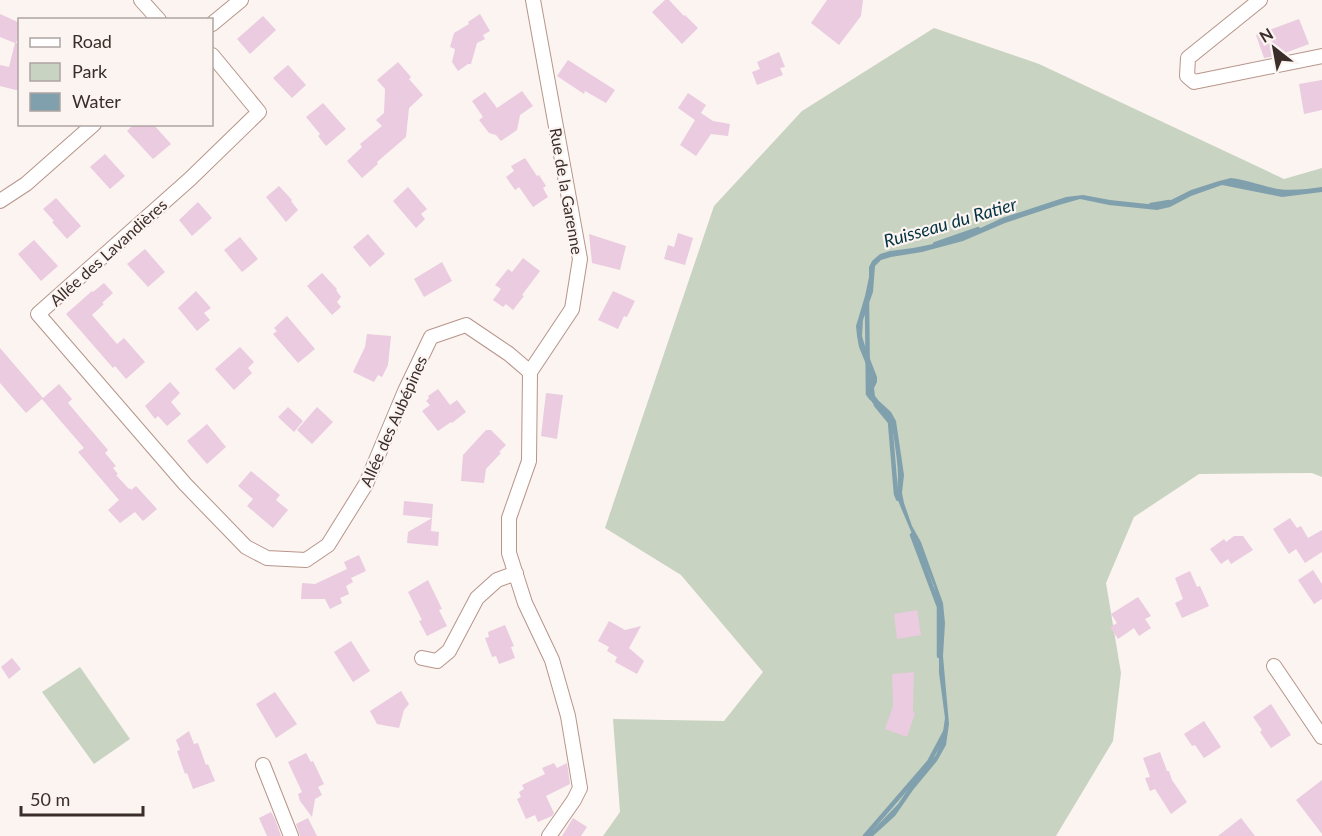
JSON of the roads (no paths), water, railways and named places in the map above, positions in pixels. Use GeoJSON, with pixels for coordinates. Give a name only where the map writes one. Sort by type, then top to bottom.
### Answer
{"type":"FeatureCollection","features":[{"type":"Feature","properties":{"kind":"street"},"geometry":{"type":"LineString","coordinates":[[141,0],[157,18]]}},
{"type":"Feature","properties":{"kind":"street"},"geometry":{"type":"LineString","coordinates":[[213,23],[241,0]]}},
{"type":"Feature","properties":{"kind":"street","name":"Rue de la Garenne"},"geometry":{"type":"LineString","coordinates":[[530,372],[572,309],[580,259],[533,0]]}},
{"type":"Feature","properties":{"kind":"street"},"geometry":{"type":"LineString","coordinates":[[1260,0],[1188,58],[1187,76],[1194,82],[1322,56]]}},
{"type":"Feature","properties":{"kind":"street","name":"Allée des Lavandières"},"geometry":{"type":"LineString","coordinates":[[185,484],[38,314],[190,179],[259,112],[213,56]]}},
{"type":"Feature","properties":{"kind":"street"},"geometry":{"type":"LineString","coordinates":[[0,201],[26,184],[92,126]]}},
{"type":"Feature","properties":{"kind":"street","name":"Allée des Aubépines"},"geometry":{"type":"LineString","coordinates":[[185,484],[246,547],[267,558],[306,560],[328,545],[366,484],[405,391],[431,337],[466,325],[510,354],[530,372]]}},
{"type":"Feature","properties":{"kind":"street"},"geometry":{"type":"LineString","coordinates":[[530,372],[529,461],[509,518],[509,553],[525,603],[552,660],[568,716],[580,788],[549,836]]}},
{"type":"Feature","properties":{"kind":"street"},"geometry":{"type":"LineString","coordinates":[[422,658],[437,661],[449,651],[477,598],[497,580],[516,573]]}},
{"type":"Feature","properties":{"kind":"street"},"geometry":{"type":"LineString","coordinates":[[1274,666],[1322,737]]}},
{"type":"Feature","properties":{"kind":"street"},"geometry":{"type":"LineString","coordinates":[[263,765],[291,836]]}},
{"type":"Feature","properties":{"kind":"water"},"geometry":{"type":"Polygon","coordinates":[[[1231,178],[1283,190],[1322,187],[1322,192],[1282,197],[1222,185],[1191,196],[1170,207],[1157,210],[1109,205],[1080,199],[1005,223],[963,241],[881,260],[875,266],[873,292],[863,320],[862,336],[877,377],[874,388],[875,396],[891,412],[896,421],[904,475],[902,493],[904,503],[943,603],[945,623],[943,656],[949,724],[946,745],[937,761],[895,816],[873,836],[865,836],[898,804],[936,755],[942,739],[945,718],[939,673],[939,607],[934,586],[899,503],[892,427],[869,397],[870,374],[857,336],[856,326],[872,261],[880,254],[938,243],[970,233],[1002,218],[1066,197],[1083,195],[1157,205],[1191,190],[1231,178]]]}},
{"type":"Feature","properties":{"kind":"waterway","name":"Ruisseau du Ratier"},"geometry":{"type":"LineString","coordinates":[[1151,205],[1169,202]]}},
{"type":"Feature","properties":{"kind":"waterway","name":"Ruisseau du Ratier"},"geometry":{"type":"LineString","coordinates":[[935,244],[978,229]]}},
{"type":"Feature","properties":{"kind":"waterway","name":"Ruisseau du Ratier"},"geometry":{"type":"LineString","coordinates":[[867,303],[868,394],[871,398]]}},
{"type":"Feature","properties":{"kind":"waterway","name":"Ruisseau du Ratier"},"geometry":{"type":"LineString","coordinates":[[876,405],[890,422],[898,499]]}},
{"type":"Feature","properties":{"kind":"waterway","name":"Ruisseau du Ratier"},"geometry":{"type":"LineString","coordinates":[[912,535],[939,607],[939,656]]}},
{"type":"Feature","properties":{"kind":"waterway","name":"Ruisseau du Ratier"},"geometry":{"type":"LineString","coordinates":[[865,836],[929,762],[945,732]]}}]}
